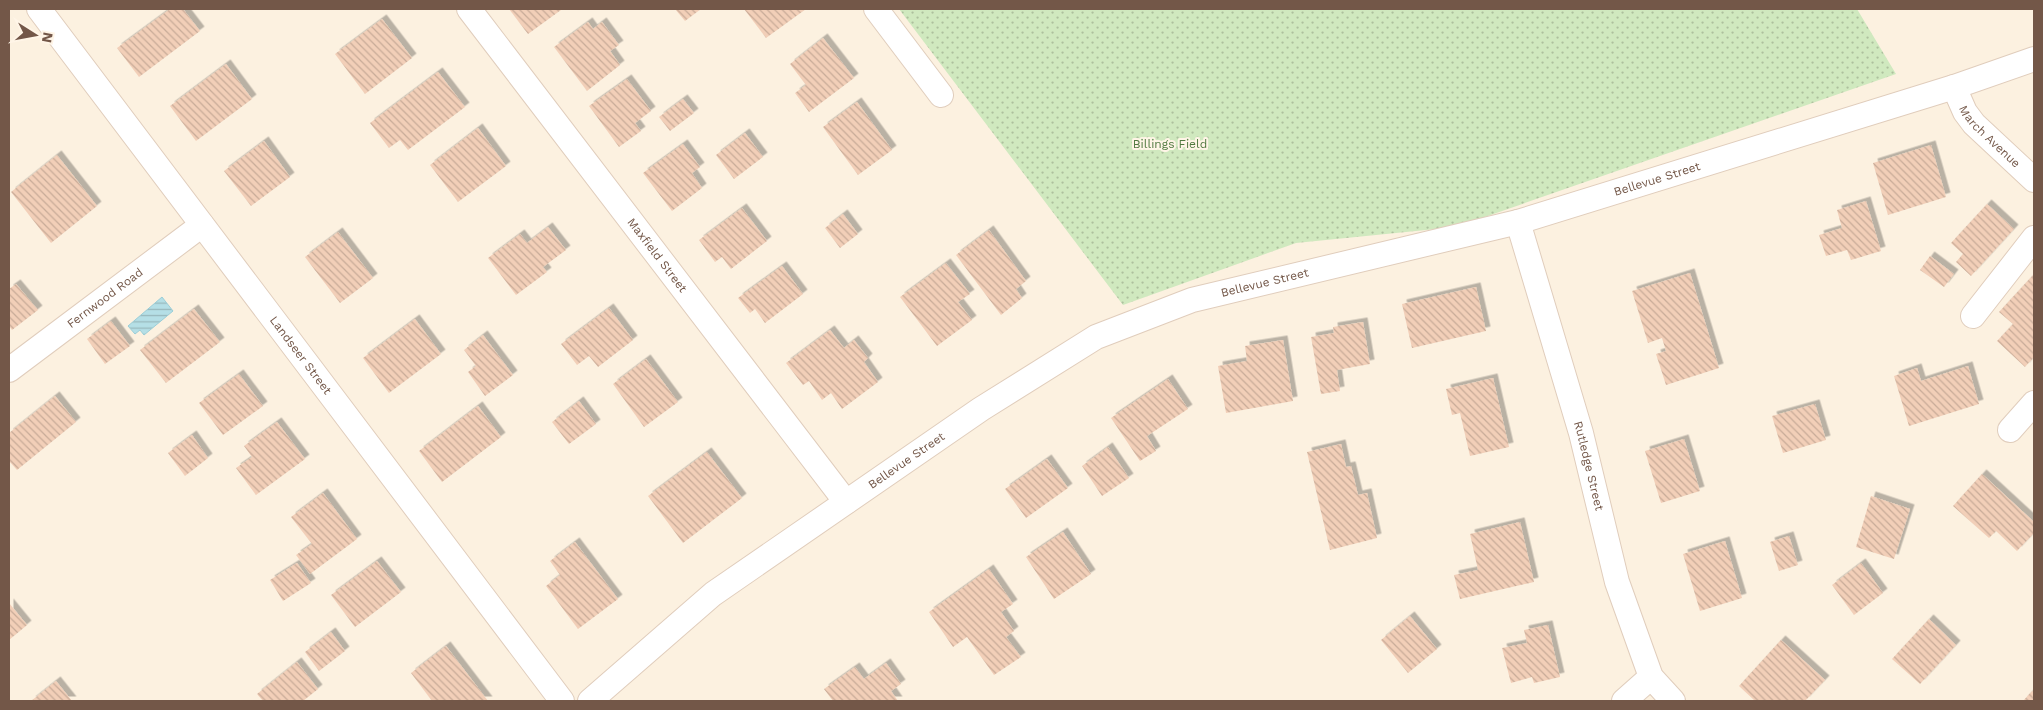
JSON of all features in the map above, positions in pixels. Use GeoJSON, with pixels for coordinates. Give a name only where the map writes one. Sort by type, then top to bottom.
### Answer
{"type":"FeatureCollection","features":[{"type":"Feature","properties":{"kind":"street","name":"Landseer Street"},"geometry":{"type":"LineString","coordinates":[[39,9],[562,701]]}},
{"type":"Feature","properties":{"kind":"street","name":"Maxfield Street"},"geometry":{"type":"LineString","coordinates":[[469,9],[846,502]]}},
{"type":"Feature","properties":{"kind":"street"},"geometry":{"type":"LineString","coordinates":[[876,9],[941,95]]}},
{"type":"Feature","properties":{"kind":"street","name":"Bellevue Street"},"geometry":{"type":"LineString","coordinates":[[590,701],[713,594],[981,410],[1096,337],[1192,300],[1518,222],[1954,87],[2034,59]]}},
{"type":"Feature","properties":{"kind":"street","name":"March Avenue"},"geometry":{"type":"LineString","coordinates":[[1954,87],[1965,112],[1974,124],[2034,180]]}},
{"type":"Feature","properties":{"kind":"street","name":"Rutledge Street"},"geometry":{"type":"LineString","coordinates":[[1518,222],[1581,433],[1617,582],[1651,678],[1673,701]]}},
{"type":"Feature","properties":{"kind":"street","name":"Fernwood Road"},"geometry":{"type":"LineString","coordinates":[[9,370],[202,225]]}},
{"type":"Feature","properties":{"kind":"street"},"geometry":{"type":"LineString","coordinates":[[1973,316],[2034,238]]}},
{"type":"Feature","properties":{"kind":"street"},"geometry":{"type":"LineString","coordinates":[[2010,430],[2034,403]]}},
{"type":"Feature","properties":{"kind":"street"},"geometry":{"type":"LineString","coordinates":[[1624,701],[1651,678]]}},
{"type":"Feature","properties":{"kind":"green space","name":"Billings Field"},"geometry":{"type":"Polygon","coordinates":[[[899,9],[1857,9],[1896,74],[1456,227],[1296,243],[1123,305],[899,9]]]}},
{"type":"Feature","properties":{"kind":"water"},"geometry":{"type":"Polygon","coordinates":[[[162,297],[173,311],[144,335],[140,330],[135,334],[128,326],[162,297]]]}},
{"type":"Feature","properties":{"kind":"building"},"geometry":{"type":"Polygon","coordinates":[[[170,9],[183,9],[200,31],[139,77],[117,48],[170,9]]]}},
{"type":"Feature","properties":{"kind":"building"},"geometry":{"type":"Polygon","coordinates":[[[509,9],[560,9],[561,10],[528,34],[509,9]]]}},
{"type":"Feature","properties":{"kind":"building"},"geometry":{"type":"Polygon","coordinates":[[[675,9],[701,9],[685,21],[675,9]]]}},
{"type":"Feature","properties":{"kind":"building"},"geometry":{"type":"Polygon","coordinates":[[[744,9],[806,9],[766,38],[744,9]]]}},
{"type":"Feature","properties":{"kind":"building"},"geometry":{"type":"Polygon","coordinates":[[[382,19],[412,58],[365,94],[335,54],[382,19]]]}},
{"type":"Feature","properties":{"kind":"building"},"geometry":{"type":"Polygon","coordinates":[[[588,22],[593,29],[602,22],[619,45],[610,51],[620,65],[587,91],[554,47],[588,22]]]}},
{"type":"Feature","properties":{"kind":"building"},"geometry":{"type":"Polygon","coordinates":[[[823,38],[854,78],[809,112],[795,93],[806,85],[790,64],[823,38]]]}},
{"type":"Feature","properties":{"kind":"building"},"geometry":{"type":"Polygon","coordinates":[[[226,64],[252,99],[196,141],[170,106],[226,64]]]}},
{"type":"Feature","properties":{"kind":"building"},"geometry":{"type":"Polygon","coordinates":[[[438,72],[465,107],[408,150],[400,140],[389,148],[370,123],[438,72]]]}},
{"type":"Feature","properties":{"kind":"building"},"geometry":{"type":"Polygon","coordinates":[[[627,79],[651,111],[635,123],[641,131],[619,147],[589,106],[627,79]]]}},
{"type":"Feature","properties":{"kind":"building"},"geometry":{"type":"Polygon","coordinates":[[[683,99],[694,113],[670,131],[659,117],[683,99]]]}},
{"type":"Feature","properties":{"kind":"building"},"geometry":{"type":"Polygon","coordinates":[[[857,102],[892,150],[858,175],[823,127],[857,102]]]}},
{"type":"Feature","properties":{"kind":"building"},"geometry":{"type":"Polygon","coordinates":[[[478,128],[506,166],[458,202],[430,165],[478,128]]]}},
{"type":"Feature","properties":{"kind":"building"},"geometry":{"type":"Polygon","coordinates":[[[745,133],[763,157],[734,179],[716,155],[745,133]]]}},
{"type":"Feature","properties":{"kind":"building"},"geometry":{"type":"Polygon","coordinates":[[[264,141],[290,177],[251,206],[224,171],[264,141]]]}},
{"type":"Feature","properties":{"kind":"building"},"geometry":{"type":"Polygon","coordinates":[[[683,144],[700,167],[692,173],[702,188],[672,211],[643,173],[683,144]]]}},
{"type":"Feature","properties":{"kind":"building"},"geometry":{"type":"Polygon","coordinates":[[[1931,145],[1946,197],[1888,215],[1873,163],[1931,145]]]}},
{"type":"Feature","properties":{"kind":"building"},"geometry":{"type":"Polygon","coordinates":[[[57,155],[97,206],[51,243],[11,192],[57,155]]]}},
{"type":"Feature","properties":{"kind":"building"},"geometry":{"type":"Polygon","coordinates":[[[1866,201],[1881,251],[1851,260],[1847,250],[1826,256],[1819,235],[1842,228],[1837,210],[1866,201]]]}},
{"type":"Feature","properties":{"kind":"building"},"geometry":{"type":"Polygon","coordinates":[[[1987,204],[2014,229],[1971,276],[1956,262],[1963,254],[1951,243],[1987,204]]]}},
{"type":"Feature","properties":{"kind":"building"},"geometry":{"type":"Polygon","coordinates":[[[742,208],[767,241],[731,269],[722,257],[715,262],[699,240],[742,208]]]}},
{"type":"Feature","properties":{"kind":"building"},"geometry":{"type":"Polygon","coordinates":[[[843,214],[858,234],[840,248],[825,228],[843,214]]]}},
{"type":"Feature","properties":{"kind":"building"},"geometry":{"type":"Polygon","coordinates":[[[548,227],[566,250],[543,267],[547,272],[516,295],[488,258],[520,234],[527,243],[548,227]]]}},
{"type":"Feature","properties":{"kind":"building"},"geometry":{"type":"Polygon","coordinates":[[[989,230],[1026,281],[1016,289],[1022,298],[1001,315],[956,255],[989,230]]]}},
{"type":"Feature","properties":{"kind":"building"},"geometry":{"type":"Polygon","coordinates":[[[338,232],[373,278],[340,303],[305,257],[338,232]]]}},
{"type":"Feature","properties":{"kind":"building"},"geometry":{"type":"Polygon","coordinates":[[[1930,256],[1954,274],[1944,287],[1920,270],[1930,256]]]}},
{"type":"Feature","properties":{"kind":"building"},"geometry":{"type":"Polygon","coordinates":[[[946,263],[970,294],[958,302],[972,320],[937,346],[900,297],[946,263]]]}},
{"type":"Feature","properties":{"kind":"building"},"geometry":{"type":"Polygon","coordinates":[[[782,266],[803,294],[765,323],[755,309],[750,313],[738,298],[782,266]]]}},
{"type":"Feature","properties":{"kind":"building"},"geometry":{"type":"Polygon","coordinates":[[[1690,273],[1719,368],[1666,385],[1656,354],[1666,351],[1662,338],[1648,343],[1632,291],[1690,273]]]}},
{"type":"Feature","properties":{"kind":"building"},"geometry":{"type":"Polygon","coordinates":[[[2034,274],[2034,357],[2025,367],[1997,341],[2013,324],[1999,312],[2034,274]]]}},
{"type":"Feature","properties":{"kind":"building"},"geometry":{"type":"Polygon","coordinates":[[[16,284],[38,310],[12,330],[9,326],[9,289],[16,284]]]}},
{"type":"Feature","properties":{"kind":"building"},"geometry":{"type":"Polygon","coordinates":[[[1476,287],[1486,331],[1412,348],[1402,304],[1476,287]]]}},
{"type":"Feature","properties":{"kind":"building"},"geometry":{"type":"Polygon","coordinates":[[[609,308],[633,340],[598,367],[589,356],[577,365],[561,344],[609,308]]]}},
{"type":"Feature","properties":{"kind":"building"},"geometry":{"type":"Polygon","coordinates":[[[194,309],[220,342],[166,383],[140,350],[194,309]]]}},
{"type":"Feature","properties":{"kind":"building"},"geometry":{"type":"Polygon","coordinates":[[[415,319],[441,354],[389,393],[363,358],[415,319]]]}},
{"type":"Feature","properties":{"kind":"building"},"geometry":{"type":"Polygon","coordinates":[[[111,321],[130,346],[105,364],[87,339],[111,321]]]}},
{"type":"Feature","properties":{"kind":"building"},"geometry":{"type":"Polygon","coordinates":[[[1363,322],[1370,364],[1337,370],[1340,391],[1321,394],[1311,337],[1334,333],[1333,327],[1363,322]]]}},
{"type":"Feature","properties":{"kind":"building"},"geometry":{"type":"Polygon","coordinates":[[[830,330],[844,348],[854,340],[868,358],[864,362],[878,382],[842,409],[831,393],[822,400],[809,381],[803,385],[786,363],[830,330]]]}},
{"type":"Feature","properties":{"kind":"building"},"geometry":{"type":"Polygon","coordinates":[[[483,335],[513,375],[485,396],[468,372],[476,366],[464,350],[483,335]]]}},
{"type":"Feature","properties":{"kind":"building"},"geometry":{"type":"Polygon","coordinates":[[[1283,340],[1293,401],[1226,413],[1218,366],[1247,361],[1245,346],[1283,340]]]}},
{"type":"Feature","properties":{"kind":"building"},"geometry":{"type":"Polygon","coordinates":[[[646,359],[678,402],[644,427],[613,384],[646,359]]]}},
{"type":"Feature","properties":{"kind":"building"},"geometry":{"type":"Polygon","coordinates":[[[1968,366],[1979,404],[1909,426],[1894,376],[1917,368],[1921,381],[1968,366]]]}},
{"type":"Feature","properties":{"kind":"building"},"geometry":{"type":"Polygon","coordinates":[[[239,374],[263,406],[223,435],[199,403],[239,374]]]}},
{"type":"Feature","properties":{"kind":"building"},"geometry":{"type":"Polygon","coordinates":[[[1493,378],[1509,447],[1470,456],[1460,413],[1452,415],[1446,389],[1493,378]]]}},
{"type":"Feature","properties":{"kind":"building"},"geometry":{"type":"Polygon","coordinates":[[[1168,379],[1188,409],[1147,436],[1156,451],[1140,461],[1111,418],[1168,379]]]}},
{"type":"Feature","properties":{"kind":"building"},"geometry":{"type":"Polygon","coordinates":[[[55,396],[76,422],[17,470],[9,461],[9,433],[55,396]]]}},
{"type":"Feature","properties":{"kind":"building"},"geometry":{"type":"Polygon","coordinates":[[[579,401],[596,424],[569,444],[552,422],[579,401]]]}},
{"type":"Feature","properties":{"kind":"building"},"geometry":{"type":"Polygon","coordinates":[[[1815,404],[1826,440],[1783,453],[1772,416],[1815,404]]]}},
{"type":"Feature","properties":{"kind":"building"},"geometry":{"type":"Polygon","coordinates":[[[478,406],[501,437],[442,482],[419,451],[478,406]]]}},
{"type":"Feature","properties":{"kind":"building"},"geometry":{"type":"Polygon","coordinates":[[[277,422],[305,459],[256,495],[236,468],[252,457],[244,446],[277,422]]]}},
{"type":"Feature","properties":{"kind":"building"},"geometry":{"type":"Polygon","coordinates":[[[192,435],[208,458],[185,476],[168,453],[192,435]]]}},
{"type":"Feature","properties":{"kind":"building"},"geometry":{"type":"Polygon","coordinates":[[[1684,439],[1700,491],[1661,503],[1645,451],[1684,439]]]}},
{"type":"Feature","properties":{"kind":"building"},"geometry":{"type":"Polygon","coordinates":[[[1341,444],[1346,467],[1351,466],[1358,495],[1367,493],[1377,538],[1330,550],[1307,452],[1341,444]]]}},
{"type":"Feature","properties":{"kind":"building"},"geometry":{"type":"Polygon","coordinates":[[[1108,447],[1129,478],[1102,496],[1082,466],[1108,447]]]}},
{"type":"Feature","properties":{"kind":"building"},"geometry":{"type":"Polygon","coordinates":[[[707,452],[742,498],[683,543],[648,496],[707,452]]]}},
{"type":"Feature","properties":{"kind":"building"},"geometry":{"type":"Polygon","coordinates":[[[1047,459],[1068,488],[1026,518],[1005,489],[1047,459]]]}},
{"type":"Feature","properties":{"kind":"building"},"geometry":{"type":"Polygon","coordinates":[[[1982,474],[2034,522],[2034,533],[2017,551],[1996,531],[1989,538],[1953,506],[1982,474]]]}},
{"type":"Feature","properties":{"kind":"building"},"geometry":{"type":"Polygon","coordinates":[[[323,493],[357,539],[310,574],[296,555],[312,544],[291,517],[323,493]]]}},
{"type":"Feature","properties":{"kind":"building"},"geometry":{"type":"Polygon","coordinates":[[[1871,496],[1910,509],[1894,559],[1856,547],[1871,496]]]}},
{"type":"Feature","properties":{"kind":"building"},"geometry":{"type":"Polygon","coordinates":[[[1520,522],[1534,582],[1460,599],[1454,575],[1478,570],[1470,534],[1520,522]]]}},
{"type":"Feature","properties":{"kind":"building"},"geometry":{"type":"Polygon","coordinates":[[[1063,532],[1091,574],[1054,599],[1026,557],[1063,532]]]}},
{"type":"Feature","properties":{"kind":"building"},"geometry":{"type":"Polygon","coordinates":[[[1789,536],[1798,565],[1779,571],[1770,542],[1789,536]]]}},
{"type":"Feature","properties":{"kind":"building"},"geometry":{"type":"Polygon","coordinates":[[[1725,541],[1742,598],[1700,611],[1683,554],[1725,541]]]}},
{"type":"Feature","properties":{"kind":"building"},"geometry":{"type":"Polygon","coordinates":[[[575,542],[618,599],[578,629],[546,586],[560,575],[550,561],[575,542]]]}},
{"type":"Feature","properties":{"kind":"building"},"geometry":{"type":"Polygon","coordinates":[[[377,561],[401,592],[355,627],[331,595],[377,561]]]}},
{"type":"Feature","properties":{"kind":"building"},"geometry":{"type":"Polygon","coordinates":[[[297,563],[311,583],[283,601],[270,580],[297,563]]]}},
{"type":"Feature","properties":{"kind":"building"},"geometry":{"type":"Polygon","coordinates":[[[1861,563],[1883,593],[1854,615],[1832,585],[1861,563]]]}},
{"type":"Feature","properties":{"kind":"building"},"geometry":{"type":"Polygon","coordinates":[[[989,569],[1013,604],[1001,612],[1014,631],[1006,637],[1021,657],[994,675],[967,637],[953,647],[929,612],[989,569]]]}},
{"type":"Feature","properties":{"kind":"building"},"geometry":{"type":"Polygon","coordinates":[[[9,603],[27,625],[9,640],[9,603]]]}},
{"type":"Feature","properties":{"kind":"building"},"geometry":{"type":"Polygon","coordinates":[[[1410,616],[1437,649],[1408,673],[1381,640],[1410,616]]]}},
{"type":"Feature","properties":{"kind":"building"},"geometry":{"type":"Polygon","coordinates":[[[1929,619],[1956,645],[1920,684],[1892,659],[1929,619]]]}},
{"type":"Feature","properties":{"kind":"building"},"geometry":{"type":"Polygon","coordinates":[[[1548,625],[1560,677],[1534,683],[1532,677],[1511,683],[1502,648],[1527,643],[1524,630],[1548,625]]]}},
{"type":"Feature","properties":{"kind":"building"},"geometry":{"type":"Polygon","coordinates":[[[331,632],[345,651],[319,671],[305,652],[331,632]]]}},
{"type":"Feature","properties":{"kind":"building"},"geometry":{"type":"Polygon","coordinates":[[[1781,640],[1825,680],[1805,701],[1755,701],[1739,686],[1781,640]]]}},
{"type":"Feature","properties":{"kind":"building"},"geometry":{"type":"Polygon","coordinates":[[[446,646],[488,701],[432,701],[411,673],[446,646]]]}},
{"type":"Feature","properties":{"kind":"building"},"geometry":{"type":"Polygon","coordinates":[[[297,662],[318,689],[303,701],[263,701],[257,694],[297,662]]]}},
{"type":"Feature","properties":{"kind":"building"},"geometry":{"type":"Polygon","coordinates":[[[886,663],[901,684],[891,691],[898,701],[833,701],[824,689],[855,667],[864,679],[886,663]]]}},
{"type":"Feature","properties":{"kind":"building"},"geometry":{"type":"Polygon","coordinates":[[[56,681],[72,701],[31,701],[56,681]]]}},
{"type":"Feature","properties":{"kind":"building"},"geometry":{"type":"Polygon","coordinates":[[[2032,691],[2034,693],[2034,701],[2023,701],[2032,691]]]}}]}
